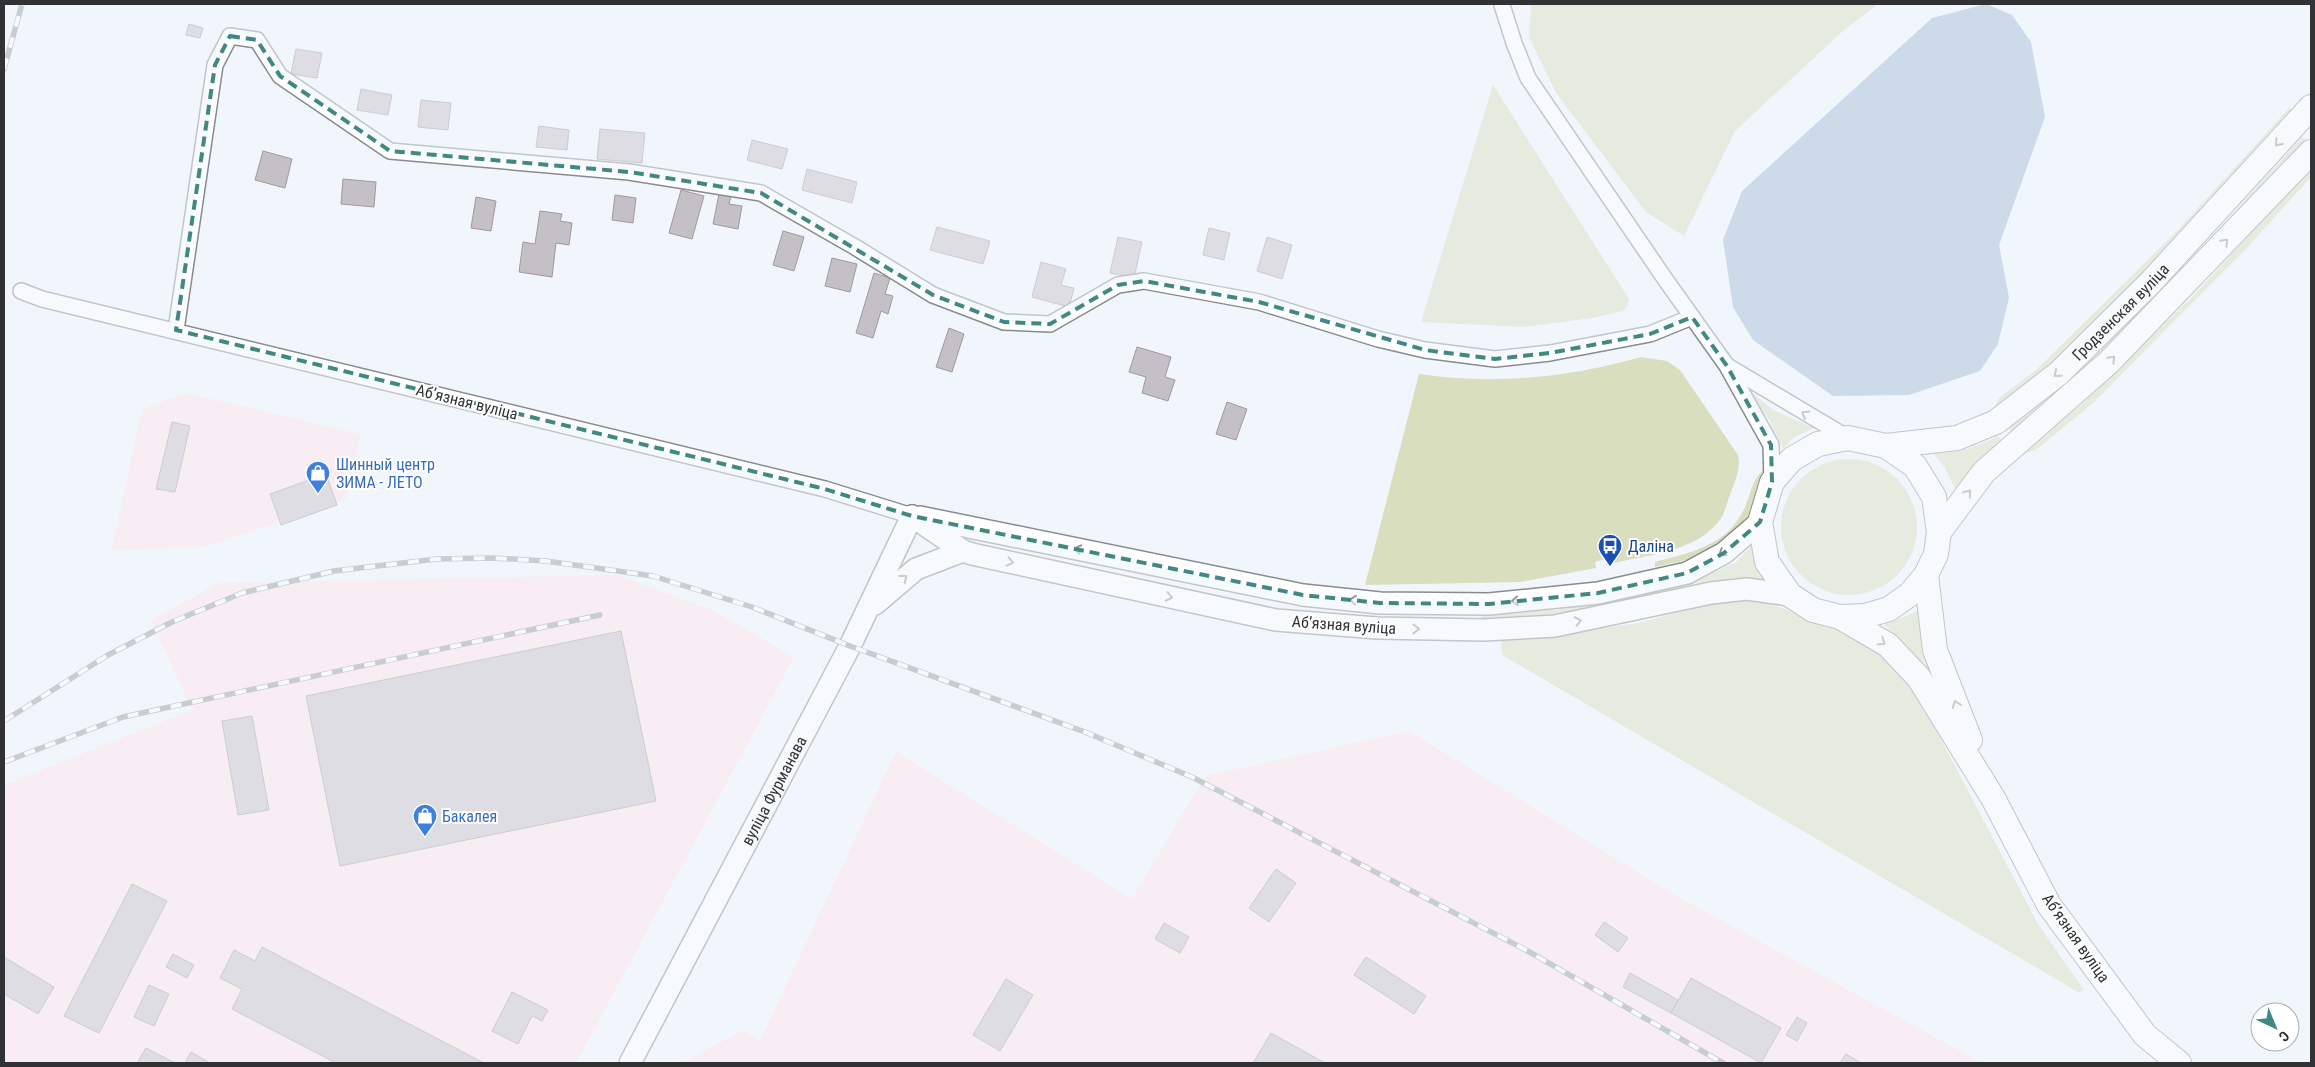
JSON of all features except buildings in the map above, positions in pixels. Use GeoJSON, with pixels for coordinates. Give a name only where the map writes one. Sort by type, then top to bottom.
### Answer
{"type":"FeatureCollection","features":[{"type":"Feature","properties":{"kind":"main road","name":"Гродзенская вуліца"},"geometry":{"type":"LineString","coordinates":[[1886,446],[1957,438],[1996,422],[2059,373],[2150,283],[2311,107]]}},
{"type":"Feature","properties":{"kind":"main road","name":"Гродзенская вуліца"},"geometry":{"type":"LineString","coordinates":[[1939,532],[1984,472],[2109,362],[2311,152]]}},
{"type":"Feature","properties":{"kind":"main road","name":"Абʼязная вуліца"},"geometry":{"type":"LineString","coordinates":[[1840,617],[1865,616],[1889,609],[1910,594],[1926,575],[1936,554],[1939,532],[1934,497],[1915,466],[1886,446],[1848,438],[1818,444],[1798,455],[1792,459],[1772,482],[1760,522],[1767,562],[1790,595],[1813,610],[1840,617],[1888,645],[1919,678],[1993,798],[2049,905],[2145,1035],[2179,1063]]}},
{"type":"Feature","properties":{"kind":"main road","name":"Абʼязная вуліца"},"geometry":{"type":"LineString","coordinates":[[1926,575],[1935,650],[1993,798]]}},
{"type":"Feature","properties":{"kind":"street"},"geometry":{"type":"LineString","coordinates":[[1502,5],[1528,78],[1727,366],[1771,445],[1772,482]]}},
{"type":"Feature","properties":{"kind":"street"},"geometry":{"type":"LineString","coordinates":[[176,330],[215,65],[230,36],[257,40],[280,76],[390,151],[629,172],[761,193],[855,247],[933,295],[1004,322],[1050,324],[1118,285],[1144,281],[1259,302],[1397,344],[1425,350],[1494,359],[1550,354],[1650,334],[1692,317]]}},
{"type":"Feature","properties":{"kind":"street","name":"Абʼязная вуліца"},"geometry":{"type":"LineString","coordinates":[[21,291],[42,299],[825,489],[912,516],[1303,595],[1380,603],[1489,604],[1598,593],[1687,573],[1724,553],[1760,522]]}},
{"type":"Feature","properties":{"kind":"street"},"geometry":{"type":"LineString","coordinates":[[1727,366],[1848,438]]}},
{"type":"Feature","properties":{"kind":"street","name":"Абʼязная вуліца"},"geometry":{"type":"LineString","coordinates":[[912,516],[963,551],[1276,620],[1377,628],[1484,630],[1555,626],[1711,593],[1746,590],[1790,595]]}},
{"type":"Feature","properties":{"kind":"street","name":"вуліца Фурманава"},"geometry":{"type":"LineString","coordinates":[[630,1063],[867,610],[912,516]]}},
{"type":"Feature","properties":{"kind":"street"},"geometry":{"type":"LineString","coordinates":[[867,610],[916,568],[963,551]]}},
{"type":"Feature","properties":{"kind":"highlighted area"},"geometry":{"type":"Polygon","coordinates":[[[230,36],[257,40],[280,76],[390,151],[629,172],[761,193],[933,295],[1004,322],[1050,324],[1118,285],[1144,281],[1259,302],[1425,350],[1495,359],[1550,353],[1650,334],[1692,317],[1727,366],[1771,445],[1772,482],[1760,522],[1724,553],[1687,573],[1598,593],[1489,604],[1380,603],[1303,595],[912,516],[825,489],[176,330],[215,65],[230,36]]]}},
{"type":"Feature","properties":{"kind":"shaded area"},"geometry":{"type":"Polygon","coordinates":[[[186,393],[361,434],[345,500],[204,547],[112,550],[142,409],[186,393]]]}},
{"type":"Feature","properties":{"kind":"shaded area"},"geometry":{"type":"Polygon","coordinates":[[[617,575],[712,610],[794,657],[576,1063],[4,1063],[4,785],[192,710],[151,620],[219,583],[617,575]]]}},
{"type":"Feature","properties":{"kind":"shaded area"},"geometry":{"type":"Polygon","coordinates":[[[1409,731],[1673,894],[1982,1063],[681,1063],[744,1030],[760,1041],[896,752],[1132,899],[1205,776],[1409,731]]]}},
{"type":"Feature","properties":{"kind":"green space"},"geometry":{"type":"Polygon","coordinates":[[[1531,4],[1878,4],[1843,31],[1735,131],[1684,236],[1646,212],[1556,93],[1529,37],[1531,4]]]}},
{"type":"Feature","properties":{"kind":"green space"},"geometry":{"type":"Polygon","coordinates":[[[1493,85],[1629,299],[1628,305],[1623,311],[1592,318],[1524,327],[1421,322],[1493,85]]]}},
{"type":"Feature","properties":{"kind":"green space"},"geometry":{"type":"Polygon","coordinates":[[[2291,106],[2289,123],[2063,357],[1996,411],[1996,404],[1999,398],[2036,370],[2178,230],[2291,106]]]}},
{"type":"Feature","properties":{"kind":"green space"},"geometry":{"type":"Polygon","coordinates":[[[2302,137],[2308,142],[2093,367],[2012,433],[2007,427],[2069,380],[2183,268],[2302,137]]]}},
{"type":"Feature","properties":{"kind":"green space"},"geometry":{"type":"Polygon","coordinates":[[[2311,167],[2311,177],[2246,249],[2092,404],[2036,450],[2026,453],[2024,449],[2081,405],[2194,295],[2311,167]]]}},
{"type":"Feature","properties":{"kind":"green space"},"geometry":{"type":"Polygon","coordinates":[[[1641,357],[1667,361],[1680,370],[1738,455],[1739,465],[1736,480],[1722,517],[1713,528],[1688,544],[1674,549],[1615,563],[1612,557],[1595,562],[1596,568],[1520,582],[1365,585],[1419,374],[1475,379],[1531,378],[1586,370],[1641,357]]]}},
{"type":"Feature","properties":{"kind":"green space"},"geometry":{"type":"Polygon","coordinates":[[[1745,387],[1773,410],[1814,428],[1793,438],[1783,449],[1770,421],[1745,387]]]}},
{"type":"Feature","properties":{"kind":"green space"},"geometry":{"type":"Polygon","coordinates":[[[1998,436],[2002,441],[1975,464],[1957,492],[1943,465],[1933,453],[1967,449],[1998,436]]]}},
{"type":"Feature","properties":{"kind":"green space"},"geometry":{"type":"Polygon","coordinates":[[[1849,459],[1875,464],[1887,470],[1897,479],[1906,489],[1912,501],[1917,527],[1912,553],[1906,565],[1897,575],[1887,584],[1875,590],[1849,595],[1823,590],[1811,584],[1801,575],[1792,565],[1786,553],[1781,527],[1786,501],[1792,489],[1801,479],[1811,470],[1823,464],[1849,459]]]}},
{"type":"Feature","properties":{"kind":"green space"},"geometry":{"type":"Polygon","coordinates":[[[1763,470],[1759,499],[1739,530],[1716,549],[1695,558],[1655,567],[1655,562],[1705,546],[1727,532],[1736,523],[1743,511],[1753,485],[1763,470]]]}},
{"type":"Feature","properties":{"kind":"green space"},"geometry":{"type":"Polygon","coordinates":[[[1754,543],[1767,581],[1743,578],[1702,582],[1656,595],[1552,616],[1483,620],[1481,616],[1482,612],[1555,610],[1624,599],[1675,586],[1720,570],[1736,562],[1754,543]]]}},
{"type":"Feature","properties":{"kind":"green space"},"geometry":{"type":"Polygon","coordinates":[[[1742,598],[1765,601],[1863,641],[1884,653],[1923,705],[2038,924],[2084,990],[2078,992],[1502,655],[1501,641],[1639,623],[1720,601],[1742,598]]]}},
{"type":"Feature","properties":{"kind":"green space"},"geometry":{"type":"Polygon","coordinates":[[[1920,610],[1937,687],[1914,655],[1884,625],[1920,610]]]}},
{"type":"Feature","properties":{"kind":"water"},"geometry":{"type":"Polygon","coordinates":[[[1986,4],[2012,15],[2031,42],[2045,117],[1999,245],[2009,298],[1998,344],[1980,371],[1909,395],[1833,396],[1753,340],[1733,307],[1723,240],[1742,191],[1932,18],[1986,4]]]}},
{"type":"Feature","properties":{"kind":"railway"},"geometry":{"type":"LineString","coordinates":[[4,69],[22,4]]}},
{"type":"Feature","properties":{"kind":"railway"},"geometry":{"type":"LineString","coordinates":[[4,721],[108,655],[172,622],[242,593],[334,571],[437,559],[493,558],[546,561],[653,576],[752,607],[850,646],[1085,732],[1192,777],[1526,950],[1723,1063]]}},
{"type":"Feature","properties":{"kind":"railway"},"geometry":{"type":"LineString","coordinates":[[4,762],[123,717],[600,615]]}},
{"type":"Feature","properties":{"kind":"place","name":"Шинный центр ЗИМА - ЛЕТО"},"geometry":{"type":"Point","coordinates":[318,494]}},
{"type":"Feature","properties":{"kind":"place","name":"Даліна"},"geometry":{"type":"Point","coordinates":[1610,567]}},
{"type":"Feature","properties":{"kind":"place","name":"Бакалея"},"geometry":{"type":"Point","coordinates":[425,837]}}]}
